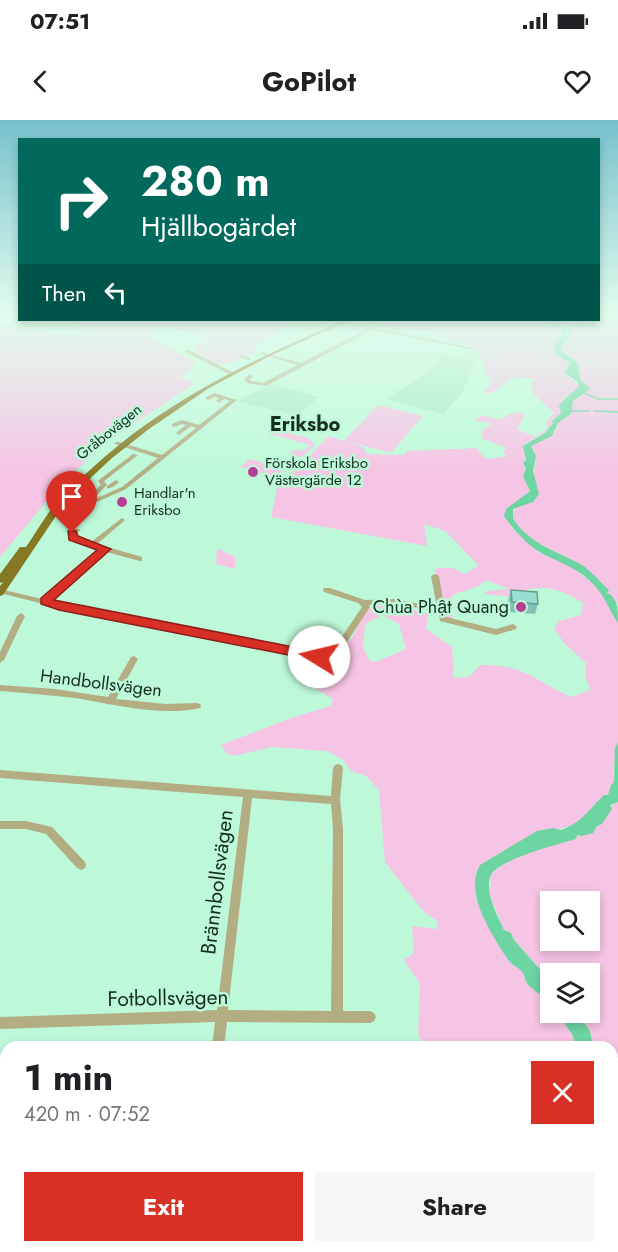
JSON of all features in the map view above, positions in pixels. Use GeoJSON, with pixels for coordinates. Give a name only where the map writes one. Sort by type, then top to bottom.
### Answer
{"type":"FeatureCollection","features":[{"type":"Feature","properties":{"kind":"main road","name":"Gråbovägen"},"geometry":{"type":"LineString","coordinates":[[0,580],[76,479],[171,404],[233,369]]}},
{"type":"Feature","properties":{"kind":"main road","name":"Gråbovägen"},"geometry":{"type":"LineString","coordinates":[[230,371],[234,369]]}},
{"type":"Feature","properties":{"kind":"main road","name":"Gråbovägen"},"geometry":{"type":"LineString","coordinates":[[0,592],[63,499],[120,444]]}},
{"type":"Feature","properties":{"kind":"street"},"geometry":{"type":"LineString","coordinates":[[224,369],[230,371]]}},
{"type":"Feature","properties":{"kind":"street"},"geometry":{"type":"LineString","coordinates":[[250,376],[247,379],[264,385],[295,369]]}},
{"type":"Feature","properties":{"kind":"street"},"geometry":{"type":"LineString","coordinates":[[254,383],[261,379]]}},
{"type":"Feature","properties":{"kind":"street"},"geometry":{"type":"LineString","coordinates":[[116,482],[91,497],[97,500],[120,491],[234,400],[221,399],[214,395],[208,398]]}},
{"type":"Feature","properties":{"kind":"street"},"geometry":{"type":"LineString","coordinates":[[174,425],[178,422],[200,427]]}},
{"type":"Feature","properties":{"kind":"street"},"geometry":{"type":"LineString","coordinates":[[179,433],[190,424]]}},
{"type":"Feature","properties":{"kind":"street"},"geometry":{"type":"LineString","coordinates":[[120,444],[163,457]]}},
{"type":"Feature","properties":{"kind":"street"},"geometry":{"type":"LineString","coordinates":[[120,491],[101,482],[135,455]]}},
{"type":"Feature","properties":{"kind":"street"},"geometry":{"type":"LineString","coordinates":[[92,544],[122,520]]}},
{"type":"Feature","properties":{"kind":"street"},"geometry":{"type":"LineString","coordinates":[[77,530],[71,535],[73,538],[140,559]]}},
{"type":"Feature","properties":{"kind":"street"},"geometry":{"type":"LineString","coordinates":[[45,601],[105,549]]}},
{"type":"Feature","properties":{"kind":"street"},"geometry":{"type":"LineString","coordinates":[[435,576],[443,619],[496,632],[513,627]]}},
{"type":"Feature","properties":{"kind":"street"},"geometry":{"type":"LineString","coordinates":[[327,590],[364,603],[393,601],[440,610]]}},
{"type":"Feature","properties":{"kind":"street"},"geometry":{"type":"LineString","coordinates":[[0,592],[59,606],[319,657],[331,653],[340,646],[366,607],[364,603]]}},
{"type":"Feature","properties":{"kind":"street"},"geometry":{"type":"LineString","coordinates":[[0,660],[21,616]]}},
{"type":"Feature","properties":{"kind":"street"},"geometry":{"type":"LineString","coordinates":[[110,701],[134,659]]}},
{"type":"Feature","properties":{"kind":"street","name":"Handbollsvägen"},"geometry":{"type":"LineString","coordinates":[[0,688],[175,709],[197,706]]}},
{"type":"Feature","properties":{"kind":"street"},"geometry":{"type":"LineString","coordinates":[[337,1016],[338,828],[335,800],[338,768]]}},
{"type":"Feature","properties":{"kind":"street"},"geometry":{"type":"LineString","coordinates":[[0,774],[335,800]]}},
{"type":"Feature","properties":{"kind":"street","name":"Brännbollsvägen"},"geometry":{"type":"LineString","coordinates":[[219,1041],[248,794]]}},
{"type":"Feature","properties":{"kind":"street"},"geometry":{"type":"LineString","coordinates":[[0,825],[26,825],[49,830],[81,865]]}},
{"type":"Feature","properties":{"kind":"street","name":"Fotbollsvägen"},"geometry":{"type":"LineString","coordinates":[[0,1023],[221,1016],[370,1017]]}},
{"type":"Feature","properties":{"kind":"shaded area"},"geometry":{"type":"Polygon","coordinates":[[[0,369],[192,369],[180,377],[195,383],[108,441],[61,484],[0,557],[0,369]]]}},
{"type":"Feature","properties":{"kind":"shaded area"},"geometry":{"type":"Polygon","coordinates":[[[430,369],[473,369],[462,393],[443,414],[386,399],[430,369]]]}},
{"type":"Feature","properties":{"kind":"shaded area"},"geometry":{"type":"Polygon","coordinates":[[[485,369],[569,369],[567,376],[579,384],[578,389],[564,399],[561,413],[552,420],[554,423],[545,433],[523,445],[525,480],[530,490],[519,502],[507,509],[506,517],[512,528],[540,553],[569,565],[595,585],[608,602],[618,623],[618,743],[613,772],[615,782],[608,796],[577,824],[556,830],[476,872],[476,899],[497,942],[502,946],[510,963],[522,971],[527,983],[540,994],[540,1023],[564,1023],[574,1041],[422,1041],[418,1034],[420,984],[404,960],[414,953],[412,926],[437,929],[437,921],[423,911],[385,862],[379,790],[366,776],[351,771],[343,760],[327,751],[272,747],[234,756],[226,753],[221,745],[294,717],[331,706],[333,699],[299,679],[293,667],[305,662],[333,657],[350,639],[367,609],[383,606],[405,607],[428,614],[426,629],[452,647],[454,678],[469,677],[480,665],[495,665],[528,674],[571,697],[591,690],[586,680],[586,663],[565,644],[554,629],[559,621],[581,615],[583,603],[576,599],[562,592],[541,588],[525,590],[526,598],[484,594],[487,591],[509,589],[486,580],[477,587],[454,594],[449,601],[453,619],[446,618],[435,569],[451,568],[464,574],[479,566],[445,531],[424,524],[427,546],[271,517],[277,488],[329,436],[344,441],[378,405],[423,416],[391,453],[346,441],[363,447],[367,454],[404,455],[407,451],[477,448],[483,457],[489,459],[507,456],[502,451],[507,448],[481,438],[483,429],[492,424],[474,420],[482,415],[501,420],[512,413],[519,412],[525,415],[517,429],[535,437],[547,429],[546,422],[554,413],[532,392],[531,384],[536,379],[514,377],[490,394],[484,393],[493,379],[486,374],[485,369]],[[382,615],[365,624],[363,648],[370,661],[378,661],[406,649],[399,624],[382,615]]]}},
{"type":"Feature","properties":{"kind":"shaded area"},"geometry":{"type":"Polygon","coordinates":[[[567,369],[579,369],[580,379],[590,389],[573,401],[571,414],[558,423],[552,436],[531,446],[536,456],[533,471],[539,494],[533,502],[513,509],[513,518],[519,527],[535,541],[582,565],[609,590],[607,593],[617,605],[618,623],[598,589],[589,580],[532,547],[504,516],[506,509],[530,491],[523,476],[526,469],[523,463],[526,460],[523,446],[545,433],[553,423],[552,421],[561,413],[559,405],[579,386],[578,382],[565,373],[567,369]]]}},
{"type":"Feature","properties":{"kind":"shaded area"},"geometry":{"type":"Polygon","coordinates":[[[579,369],[618,369],[618,604],[585,568],[543,546],[524,533],[512,513],[516,508],[534,500],[538,488],[533,481],[536,457],[531,446],[552,435],[558,423],[571,414],[572,401],[588,390],[580,379],[579,369]]]}},
{"type":"Feature","properties":{"kind":"shaded area"},"geometry":{"type":"Polygon","coordinates":[[[272,384],[319,397],[297,416],[236,401],[272,384]]]}},
{"type":"Feature","properties":{"kind":"shaded area"},"geometry":{"type":"Polygon","coordinates":[[[281,431],[308,438],[315,445],[302,457],[292,455],[291,451],[304,450],[310,445],[274,435],[268,439],[274,432],[281,431]]]}},
{"type":"Feature","properties":{"kind":"shaded area"},"geometry":{"type":"Polygon","coordinates":[[[249,459],[285,469],[276,477],[241,467],[249,459]]]}},
{"type":"Feature","properties":{"kind":"shaded area"},"geometry":{"type":"Polygon","coordinates":[[[217,548],[235,557],[235,569],[216,564],[217,548]]]}},
{"type":"Feature","properties":{"kind":"shaded area"},"geometry":{"type":"Polygon","coordinates":[[[618,743],[618,802],[610,805],[612,809],[602,824],[597,826],[593,833],[577,835],[576,839],[515,859],[494,871],[490,877],[490,897],[504,930],[511,933],[514,940],[540,970],[540,995],[528,985],[523,973],[509,961],[489,928],[478,902],[475,889],[476,877],[480,865],[537,831],[553,828],[561,830],[569,827],[604,795],[608,795],[614,782],[615,748],[618,743]]]}},
{"type":"Feature","properties":{"kind":"shaded area"},"geometry":{"type":"Polygon","coordinates":[[[618,802],[618,1041],[592,1041],[584,1023],[600,1023],[600,963],[540,963],[540,970],[514,940],[511,933],[504,930],[488,891],[491,885],[490,876],[504,864],[587,832],[602,819],[608,809],[618,802]]]}},
{"type":"Feature","properties":{"kind":"shaded area"},"geometry":{"type":"Polygon","coordinates":[[[564,1023],[584,1023],[592,1041],[574,1041],[564,1023]]]}},
{"type":"Feature","properties":{"kind":"building"},"geometry":{"type":"Polygon","coordinates":[[[511,590],[537,592],[538,604],[512,602],[511,590]]]}},
{"type":"Feature","properties":{"kind":"waterway"},"geometry":{"type":"LineString","coordinates":[[581,392],[599,399],[618,399]]}},
{"type":"Feature","properties":{"kind":"waterway"},"geometry":{"type":"LineString","coordinates":[[571,411],[589,411]]}},
{"type":"Feature","properties":{"kind":"waterway"},"geometry":{"type":"LineString","coordinates":[[594,411],[618,412]]}},
{"type":"Feature","properties":{"kind":"place","name":"Förskola Eriksbo Västergärde 12"},"geometry":{"type":"Point","coordinates":[253,472]}},
{"type":"Feature","properties":{"kind":"place","name":"Handlar'n Eriksbo"},"geometry":{"type":"Point","coordinates":[122,502]}},
{"type":"Feature","properties":{"kind":"place","name":"Chùa Phật Quang"},"geometry":{"type":"Point","coordinates":[521,607]}},
{"type":"Feature","properties":{"kind":"district","name":"Eriksbo"},"geometry":{"type":"Point","coordinates":[305,424]}},
{"type":"Feature","properties":{"kind":"route"},"geometry":{"type":"LineString","coordinates":[[72,533],[73,538],[105,549],[45,601],[59,606],[319,657]]}}]}
